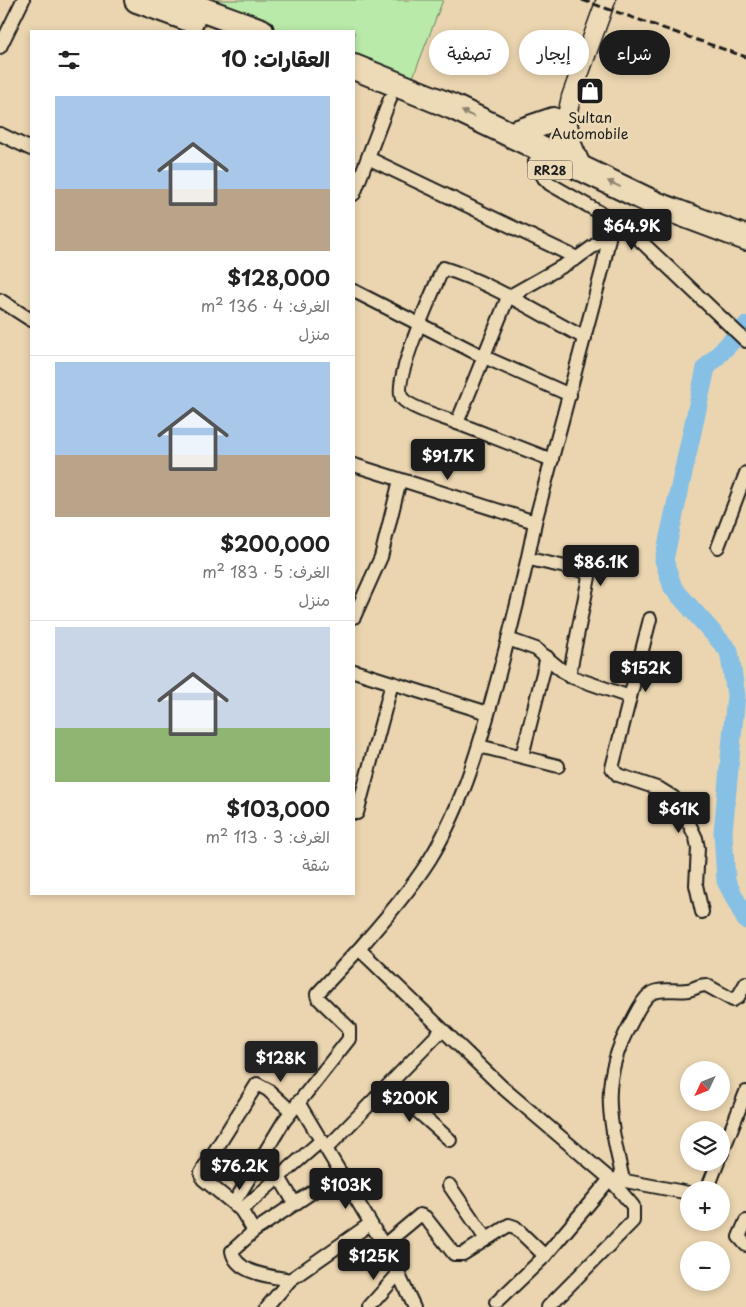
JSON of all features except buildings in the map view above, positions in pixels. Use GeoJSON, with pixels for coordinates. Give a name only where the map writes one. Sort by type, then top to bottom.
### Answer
{"type":"FeatureCollection","features":[{"type":"Feature","properties":{"kind":"highway"},"geometry":{"type":"LineString","coordinates":[[137,0],[219,30]]}},
{"type":"Feature","properties":{"kind":"highway"},"geometry":{"type":"LineString","coordinates":[[176,0],[258,30]]}},
{"type":"Feature","properties":{"kind":"highway","name":"RR28"},"geometry":{"type":"LineString","coordinates":[[355,66],[512,134],[544,161],[579,168],[658,205],[746,238]]}},
{"type":"Feature","properties":{"kind":"highway","name":"RR28"},"geometry":{"type":"LineString","coordinates":[[355,84],[544,161],[642,216],[746,253]]}},
{"type":"Feature","properties":{"kind":"highway"},"geometry":{"type":"LineString","coordinates":[[512,134],[559,122],[579,168]]}},
{"type":"Feature","properties":{"kind":"street"},"geometry":{"type":"LineString","coordinates":[[0,47],[24,0]]}},
{"type":"Feature","properties":{"kind":"street"},"geometry":{"type":"LineString","coordinates":[[606,0],[544,161],[550,184],[628,228],[746,341]]}},
{"type":"Feature","properties":{"kind":"street"},"geometry":{"type":"LineString","coordinates":[[355,191],[390,99]]}},
{"type":"Feature","properties":{"kind":"street"},"geometry":{"type":"LineString","coordinates":[[0,134],[30,149]]}},
{"type":"Feature","properties":{"kind":"street"},"geometry":{"type":"LineString","coordinates":[[368,158],[577,258]]}},
{"type":"Feature","properties":{"kind":"street"},"geometry":{"type":"LineString","coordinates":[[238,1207],[294,1107],[349,1039],[349,1028],[318,998],[317,994],[359,949],[409,890],[431,858],[458,801],[479,746],[529,559],[535,522],[585,338],[613,219]]}},
{"type":"Feature","properties":{"kind":"street"},"geometry":{"type":"LineString","coordinates":[[457,423],[482,356],[508,297],[577,258],[609,235]]}},
{"type":"Feature","properties":{"kind":"street"},"geometry":{"type":"LineString","coordinates":[[552,460],[416,407],[403,399],[400,382],[419,325],[442,268],[461,274],[508,297],[585,338]]}},
{"type":"Feature","properties":{"kind":"street"},"geometry":{"type":"LineString","coordinates":[[355,292],[482,356],[570,395]]}},
{"type":"Feature","properties":{"kind":"street"},"geometry":{"type":"LineString","coordinates":[[0,300],[30,319]]}},
{"type":"Feature","properties":{"kind":"street"},"geometry":{"type":"LineString","coordinates":[[355,465],[535,522]]}},
{"type":"Feature","properties":{"kind":"street"},"geometry":{"type":"LineString","coordinates":[[718,547],[746,473]]}},
{"type":"Feature","properties":{"kind":"street"},"geometry":{"type":"LineString","coordinates":[[355,615],[380,557],[400,480]]}},
{"type":"Feature","properties":{"kind":"street"},"geometry":{"type":"LineString","coordinates":[[529,559],[584,571],[589,577],[569,676]]}},
{"type":"Feature","properties":{"kind":"street"},"geometry":{"type":"LineString","coordinates":[[650,619],[612,768],[618,775],[660,789],[673,797],[680,806],[696,838],[698,848],[696,885],[702,912]]}},
{"type":"Feature","properties":{"kind":"street"},"geometry":{"type":"LineString","coordinates":[[508,639],[536,649],[569,676],[630,697]]}},
{"type":"Feature","properties":{"kind":"street"},"geometry":{"type":"LineString","coordinates":[[522,756],[547,657]]}},
{"type":"Feature","properties":{"kind":"street"},"geometry":{"type":"LineString","coordinates":[[355,671],[488,714]]}},
{"type":"Feature","properties":{"kind":"street"},"geometry":{"type":"LineString","coordinates":[[357,813],[392,683]]}},
{"type":"Feature","properties":{"kind":"street"},"geometry":{"type":"LineString","coordinates":[[479,746],[558,766]]}},
{"type":"Feature","properties":{"kind":"street"},"geometry":{"type":"LineString","coordinates":[[359,949],[502,1087],[616,1180],[633,1206],[633,1222],[548,1307]]}},
{"type":"Feature","properties":{"kind":"street"},"geometry":{"type":"LineString","coordinates":[[496,1303],[545,1256],[616,1180],[609,1114],[609,1091],[613,1068],[625,1036],[641,1006],[650,994],[657,991],[688,990],[706,985],[733,1000],[738,997],[746,982]]}},
{"type":"Feature","properties":{"kind":"street"},"geometry":{"type":"LineString","coordinates":[[238,1207],[324,1144],[389,1086],[442,1030]]}},
{"type":"Feature","properties":{"kind":"street"},"geometry":{"type":"LineString","coordinates":[[254,1231],[238,1207],[200,1176],[257,1084],[294,1107],[324,1144],[384,1245],[414,1307]]}},
{"type":"Feature","properties":{"kind":"street"},"geometry":{"type":"LineString","coordinates":[[389,1086],[450,1140]]}},
{"type":"Feature","properties":{"kind":"street"},"geometry":{"type":"LineString","coordinates":[[730,1132],[746,1092]]}},
{"type":"Feature","properties":{"kind":"street"},"geometry":{"type":"LineString","coordinates":[[290,1280],[255,1272],[242,1266],[233,1256],[232,1250],[254,1231],[341,1173]]}},
{"type":"Feature","properties":{"kind":"street"},"geometry":{"type":"LineString","coordinates":[[279,1177],[295,1204]]}},
{"type":"Feature","properties":{"kind":"street"},"geometry":{"type":"LineString","coordinates":[[616,1180],[680,1191]]}},
{"type":"Feature","properties":{"kind":"street"},"geometry":{"type":"LineString","coordinates":[[449,1185],[486,1239]]}},
{"type":"Feature","properties":{"kind":"street"},"geometry":{"type":"LineString","coordinates":[[384,1245],[420,1215],[425,1217],[454,1254],[463,1254],[505,1226],[512,1225],[545,1256]]}},
{"type":"Feature","properties":{"kind":"street"},"geometry":{"type":"LineString","coordinates":[[746,1221],[739,1237],[746,1245]]}},
{"type":"Feature","properties":{"kind":"street"},"geometry":{"type":"LineString","coordinates":[[267,1307],[290,1280],[370,1224]]}},
{"type":"Feature","properties":{"kind":"street"},"geometry":{"type":"LineString","coordinates":[[369,1307],[399,1273]]}},
{"type":"Feature","properties":{"kind":"green space"},"geometry":{"type":"Polygon","coordinates":[[[187,0],[443,0],[431,30],[429,30],[429,36],[410,85],[355,63],[355,30],[267,30],[187,0]]]}},
{"type":"Feature","properties":{"kind":"waterway"},"geometry":{"type":"LineString","coordinates":[[746,326],[706,368],[664,560],[673,588],[729,651],[736,695],[723,832],[726,881],[746,920]]}},
{"type":"Feature","properties":{"kind":"railway"},"geometry":{"type":"LineString","coordinates":[[582,0],[746,57]]}},
{"type":"Feature","properties":{"kind":"place","name":"Sultan Automobile"},"geometry":{"type":"Point","coordinates":[590,91]}}]}
